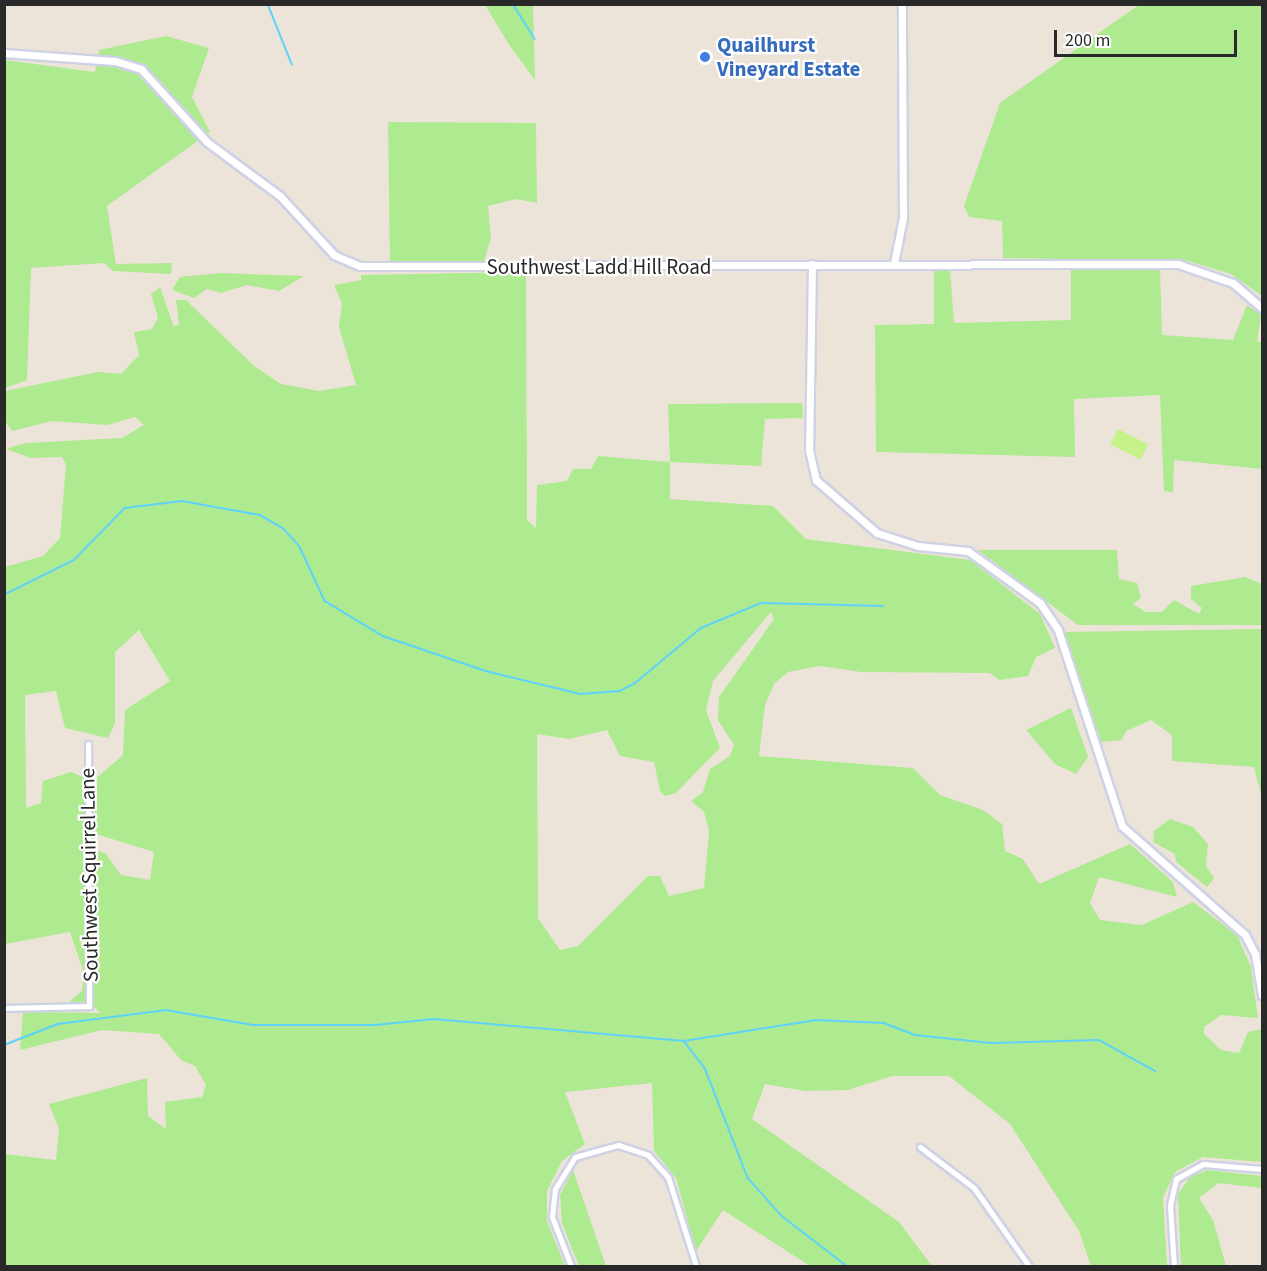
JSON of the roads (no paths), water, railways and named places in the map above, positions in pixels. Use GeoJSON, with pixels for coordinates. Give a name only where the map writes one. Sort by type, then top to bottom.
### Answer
{"type":"FeatureCollection","features":[{"type":"Feature","properties":{"kind":"street"},"geometry":{"type":"LineString","coordinates":[[894,263],[904,209],[902,4]]}},
{"type":"Feature","properties":{"kind":"street","name":"Southwest Ladd Hill Road"},"geometry":{"type":"LineString","coordinates":[[4,53],[115,61],[141,69],[207,142],[280,196],[330,252],[360,266],[1178,264],[1233,283],[1263,308]]}},
{"type":"Feature","properties":{"kind":"street"},"geometry":{"type":"LineString","coordinates":[[812,264],[809,450],[816,480],[877,533],[918,546],[968,551],[1040,603],[1058,630],[1122,826],[1245,935],[1255,954],[1263,995]]}},
{"type":"Feature","properties":{"kind":"street","name":"Southwest Squirrel Lane"},"geometry":{"type":"LineString","coordinates":[[4,1008],[89,1006],[88,744]]}},
{"type":"Feature","properties":{"kind":"street"},"geometry":{"type":"LineString","coordinates":[[571,1266],[552,1216],[555,1189],[575,1157],[618,1145],[648,1155],[668,1177],[696,1266]]}},
{"type":"Feature","properties":{"kind":"street"},"geometry":{"type":"LineString","coordinates":[[920,1147],[974,1188],[1029,1266]]}},
{"type":"Feature","properties":{"kind":"street"},"geometry":{"type":"LineString","coordinates":[[1174,1266],[1170,1205],[1176,1179],[1203,1164],[1263,1169]]}},
{"type":"Feature","properties":{"kind":"waterway"},"geometry":{"type":"LineString","coordinates":[[268,4],[292,64]]}},
{"type":"Feature","properties":{"kind":"waterway"},"geometry":{"type":"LineString","coordinates":[[513,4],[535,39]]}},
{"type":"Feature","properties":{"kind":"waterway"},"geometry":{"type":"LineString","coordinates":[[4,595],[74,560],[125,508],[182,501],[260,515],[284,529],[300,547],[325,601],[383,636],[486,671],[580,694],[620,691],[634,684],[701,628],[761,603],[883,606]]}},
{"type":"Feature","properties":{"kind":"waterway"},"geometry":{"type":"LineString","coordinates":[[4,1045],[58,1024],[166,1010],[253,1025],[375,1025],[434,1019],[684,1041],[816,1020],[884,1023],[915,1035],[991,1043],[1099,1040],[1155,1071]]}},
{"type":"Feature","properties":{"kind":"waterway"},"geometry":{"type":"LineString","coordinates":[[684,1041],[705,1068],[748,1178],[782,1216],[847,1266]]}},
{"type":"Feature","properties":{"kind":"place","name":"Quailhurst Vineyard Estate"},"geometry":{"type":"Point","coordinates":[705,57]}}]}
